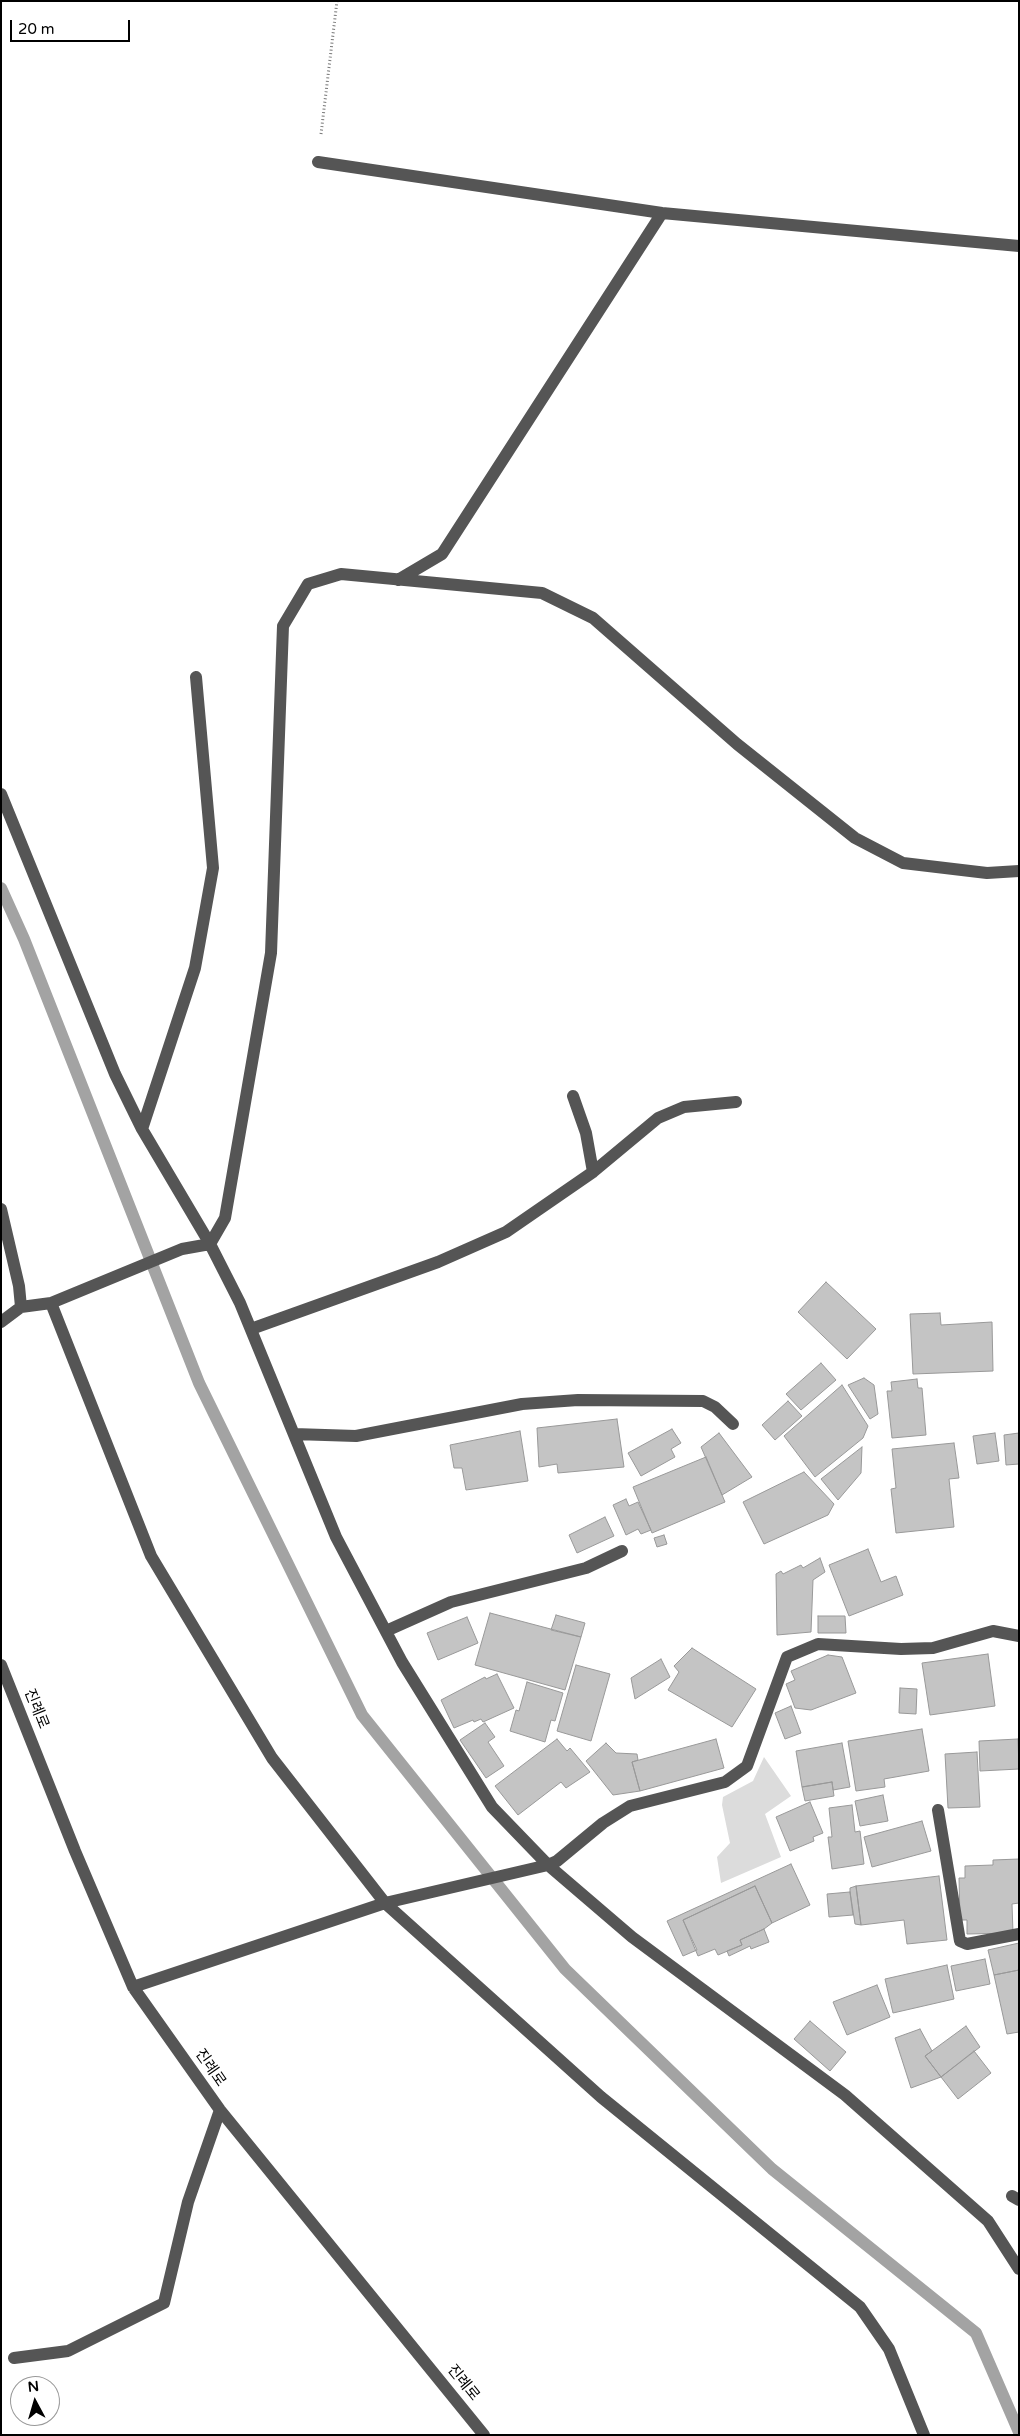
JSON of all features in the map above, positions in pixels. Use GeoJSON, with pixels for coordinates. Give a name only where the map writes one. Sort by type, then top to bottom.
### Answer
{"type":"FeatureCollection","features":[{"type":"Feature","properties":{"kind":"street"},"geometry":{"type":"LineString","coordinates":[[318,162],[662,214],[1019,246]]}},
{"type":"Feature","properties":{"kind":"street"},"geometry":{"type":"LineString","coordinates":[[398,580],[442,554],[662,214]]}},
{"type":"Feature","properties":{"kind":"street"},"geometry":{"type":"LineString","coordinates":[[1,1322],[21,1307],[51,1303],[182,1249],[210,1244],[225,1218],[271,953],[283,626],[308,584],[341,574],[542,593],[593,618],[737,744],[855,838],[903,863],[987,873],[1019,871]]}},
{"type":"Feature","properties":{"kind":"street"},"geometry":{"type":"LineString","coordinates":[[142,1129],[195,968],[213,868],[196,677]]}},
{"type":"Feature","properties":{"kind":"street"},"geometry":{"type":"LineString","coordinates":[[1,794],[115,1074],[142,1129],[210,1244],[251,1330],[336,1537],[402,1662],[492,1807],[548,1865],[632,1937],[845,2095],[988,2221],[1019,2269]]}},
{"type":"Feature","properties":{"kind":"street"},"geometry":{"type":"LineString","coordinates":[[572,1096],[586,1133],[593,1172]]}},
{"type":"Feature","properties":{"kind":"street"},"geometry":{"type":"LineString","coordinates":[[251,1330],[438,1262],[506,1232],[593,1172],[658,1118],[684,1107],[736,1102]]}},
{"type":"Feature","properties":{"kind":"street"},"geometry":{"type":"LineString","coordinates":[[1,1209],[19,1286],[21,1307]]}},
{"type":"Feature","properties":{"kind":"street"},"geometry":{"type":"LineString","coordinates":[[51,1303],[151,1556],[272,1758],[385,1903],[601,2097],[860,2307],[890,2349],[924,2435]]}},
{"type":"Feature","properties":{"kind":"street"},"geometry":{"type":"LineString","coordinates":[[294,1434],[356,1436],[522,1404],[578,1400],[703,1401],[715,1407],[733,1424]]}},
{"type":"Feature","properties":{"kind":"street"},"geometry":{"type":"LineString","coordinates":[[386,1631],[452,1602],[586,1568],[622,1551]]}},
{"type":"Feature","properties":{"kind":"street"},"geometry":{"type":"LineString","coordinates":[[133,1986],[385,1903],[548,1865],[557,1861],[603,1823],[630,1806],[726,1782],[748,1766],[786,1656],[818,1644],[901,1649],[933,1648],[993,1632],[1019,1636]]}},
{"type":"Feature","properties":{"kind":"street","name":"진례로"},"geometry":{"type":"LineString","coordinates":[[1,1666],[75,1851],[133,1986],[220,2110],[484,2435]]}},
{"type":"Feature","properties":{"kind":"street"},"geometry":{"type":"LineString","coordinates":[[938,1810],[960,1940],[967,1944],[1019,1934]]}},
{"type":"Feature","properties":{"kind":"street"},"geometry":{"type":"LineString","coordinates":[[14,2358],[68,2350],[164,2303],[188,2202],[220,2110]]}},
{"type":"Feature","properties":{"kind":"path"},"geometry":{"type":"LineString","coordinates":[[318,162],[338,1]]}},
{"type":"Feature","properties":{"kind":"shaded area"},"geometry":{"type":"Polygon","coordinates":[[[764,1757],[791,1796],[765,1814],[781,1857],[721,1883],[717,1857],[730,1843],[722,1805],[723,1797],[753,1781],[764,1757]]]}},
{"type":"Feature","properties":{"kind":"building"},"geometry":{"type":"Polygon","coordinates":[[[826,1282],[876,1329],[847,1359],[798,1312],[826,1282]]]}},
{"type":"Feature","properties":{"kind":"building"},"geometry":{"type":"Polygon","coordinates":[[[940,1313],[941,1325],[992,1322],[993,1371],[913,1374],[910,1314],[940,1313]]]}},
{"type":"Feature","properties":{"kind":"building"},"geometry":{"type":"Polygon","coordinates":[[[821,1363],[836,1380],[801,1410],[786,1394],[821,1363]]]}},
{"type":"Feature","properties":{"kind":"building"},"geometry":{"type":"Polygon","coordinates":[[[864,1378],[874,1385],[878,1414],[870,1419],[848,1385],[864,1378]]]}},
{"type":"Feature","properties":{"kind":"building"},"geometry":{"type":"Polygon","coordinates":[[[917,1379],[918,1388],[922,1388],[926,1435],[892,1438],[887,1391],[892,1391],[891,1382],[917,1379]]]}},
{"type":"Feature","properties":{"kind":"building"},"geometry":{"type":"Polygon","coordinates":[[[842,1385],[868,1426],[863,1438],[815,1477],[784,1436],[842,1385]]]}},
{"type":"Feature","properties":{"kind":"building"},"geometry":{"type":"Polygon","coordinates":[[[788,1401],[802,1416],[775,1440],[762,1425],[788,1401]]]}},
{"type":"Feature","properties":{"kind":"building"},"geometry":{"type":"Polygon","coordinates":[[[617,1419],[624,1467],[558,1473],[557,1464],[539,1467],[537,1428],[617,1419]]]}},
{"type":"Feature","properties":{"kind":"building"},"geometry":{"type":"Polygon","coordinates":[[[672,1429],[681,1443],[671,1449],[675,1457],[641,1476],[628,1453],[672,1429]]]}},
{"type":"Feature","properties":{"kind":"building"},"geometry":{"type":"Polygon","coordinates":[[[520,1431],[528,1481],[466,1490],[462,1468],[454,1468],[450,1445],[520,1431]]]}},
{"type":"Feature","properties":{"kind":"building"},"geometry":{"type":"Polygon","coordinates":[[[719,1433],[752,1477],[722,1495],[701,1447],[719,1433]]]}},
{"type":"Feature","properties":{"kind":"building"},"geometry":{"type":"Polygon","coordinates":[[[995,1433],[999,1461],[977,1464],[973,1436],[995,1433]]]}},
{"type":"Feature","properties":{"kind":"building"},"geometry":{"type":"Polygon","coordinates":[[[1019,1433],[1019,1464],[1006,1465],[1004,1435],[1019,1433]]]}},
{"type":"Feature","properties":{"kind":"building"},"geometry":{"type":"Polygon","coordinates":[[[954,1443],[959,1478],[949,1479],[954,1527],[896,1533],[891,1489],[896,1488],[892,1449],[954,1443]]]}},
{"type":"Feature","properties":{"kind":"building"},"geometry":{"type":"Polygon","coordinates":[[[862,1447],[861,1473],[838,1500],[821,1479],[862,1447]]]}},
{"type":"Feature","properties":{"kind":"building"},"geometry":{"type":"Polygon","coordinates":[[[706,1457],[725,1502],[652,1533],[633,1487],[706,1457]]]}},
{"type":"Feature","properties":{"kind":"building"},"geometry":{"type":"Polygon","coordinates":[[[804,1472],[834,1504],[828,1515],[764,1544],[743,1502],[804,1472]]]}},
{"type":"Feature","properties":{"kind":"building"},"geometry":{"type":"Polygon","coordinates":[[[626,1499],[629,1506],[638,1502],[651,1530],[641,1534],[638,1529],[626,1535],[613,1505],[626,1499]]]}},
{"type":"Feature","properties":{"kind":"building"},"geometry":{"type":"Polygon","coordinates":[[[605,1517],[614,1536],[577,1553],[569,1535],[605,1517]]]}},
{"type":"Feature","properties":{"kind":"building"},"geometry":{"type":"Polygon","coordinates":[[[664,1535],[667,1544],[657,1547],[654,1538],[664,1535]]]}},
{"type":"Feature","properties":{"kind":"building"},"geometry":{"type":"Polygon","coordinates":[[[868,1549],[881,1582],[896,1576],[903,1595],[849,1616],[829,1565],[868,1549]]]}},
{"type":"Feature","properties":{"kind":"building"},"geometry":{"type":"Polygon","coordinates":[[[820,1558],[825,1572],[813,1580],[811,1632],[777,1635],[776,1574],[781,1571],[783,1574],[801,1565],[803,1568],[820,1558]]]}},
{"type":"Feature","properties":{"kind":"building"},"geometry":{"type":"Polygon","coordinates":[[[490,1613],[581,1637],[565,1690],[475,1665],[490,1613]]]}},
{"type":"Feature","properties":{"kind":"building"},"geometry":{"type":"Polygon","coordinates":[[[556,1615],[585,1623],[581,1637],[551,1630],[556,1615]]]}},
{"type":"Feature","properties":{"kind":"building"},"geometry":{"type":"Polygon","coordinates":[[[818,1616],[845,1616],[846,1633],[818,1633],[818,1616]]]}},
{"type":"Feature","properties":{"kind":"building"},"geometry":{"type":"Polygon","coordinates":[[[467,1617],[478,1643],[438,1660],[427,1633],[467,1617]]]}},
{"type":"Feature","properties":{"kind":"building"},"geometry":{"type":"Polygon","coordinates":[[[692,1648],[756,1689],[732,1727],[668,1690],[679,1672],[674,1666],[692,1648]]]}},
{"type":"Feature","properties":{"kind":"building"},"geometry":{"type":"Polygon","coordinates":[[[988,1654],[995,1706],[930,1715],[922,1663],[988,1654]]]}},
{"type":"Feature","properties":{"kind":"building"},"geometry":{"type":"Polygon","coordinates":[[[828,1655],[842,1657],[856,1693],[811,1710],[795,1708],[786,1684],[795,1680],[791,1671],[828,1655]]]}},
{"type":"Feature","properties":{"kind":"building"},"geometry":{"type":"Polygon","coordinates":[[[661,1659],[670,1677],[635,1699],[631,1678],[661,1659]]]}},
{"type":"Feature","properties":{"kind":"building"},"geometry":{"type":"Polygon","coordinates":[[[576,1665],[610,1674],[591,1741],[557,1731],[576,1665]]]}},
{"type":"Feature","properties":{"kind":"building"},"geometry":{"type":"Polygon","coordinates":[[[497,1674],[514,1708],[483,1722],[481,1719],[474,1722],[473,1720],[454,1728],[441,1700],[485,1677],[486,1679],[497,1674]]]}},
{"type":"Feature","properties":{"kind":"building"},"geometry":{"type":"Polygon","coordinates":[[[527,1682],[563,1693],[555,1721],[551,1720],[545,1742],[510,1731],[516,1710],[519,1711],[527,1682]]]}},
{"type":"Feature","properties":{"kind":"building"},"geometry":{"type":"Polygon","coordinates":[[[900,1688],[917,1689],[916,1714],[899,1713],[900,1688]]]}},
{"type":"Feature","properties":{"kind":"building"},"geometry":{"type":"Polygon","coordinates":[[[791,1706],[801,1733],[785,1739],[775,1713],[791,1706]]]}},
{"type":"Feature","properties":{"kind":"building"},"geometry":{"type":"Polygon","coordinates":[[[485,1723],[495,1737],[488,1742],[504,1766],[486,1778],[460,1740],[485,1723]]]}},
{"type":"Feature","properties":{"kind":"building"},"geometry":{"type":"Polygon","coordinates":[[[922,1729],[929,1771],[884,1779],[885,1787],[856,1791],[848,1741],[922,1729]]]}},
{"type":"Feature","properties":{"kind":"building"},"geometry":{"type":"Polygon","coordinates":[[[557,1739],[567,1751],[570,1748],[590,1772],[566,1788],[561,1782],[518,1815],[495,1786],[557,1739]]]}},
{"type":"Feature","properties":{"kind":"building"},"geometry":{"type":"Polygon","coordinates":[[[716,1739],[724,1768],[640,1791],[632,1762],[716,1739]]]}},
{"type":"Feature","properties":{"kind":"building"},"geometry":{"type":"Polygon","coordinates":[[[1018,1739],[1019,1769],[980,1771],[979,1741],[1018,1739]]]}},
{"type":"Feature","properties":{"kind":"building"},"geometry":{"type":"Polygon","coordinates":[[[606,1743],[616,1753],[637,1754],[638,1760],[632,1762],[640,1791],[613,1795],[586,1761],[606,1743]]]}},
{"type":"Feature","properties":{"kind":"building"},"geometry":{"type":"Polygon","coordinates":[[[842,1743],[850,1787],[833,1790],[832,1782],[802,1787],[796,1751],[842,1743]]]}},
{"type":"Feature","properties":{"kind":"building"},"geometry":{"type":"Polygon","coordinates":[[[977,1752],[980,1807],[948,1808],[945,1754],[977,1752]]]}},
{"type":"Feature","properties":{"kind":"building"},"geometry":{"type":"Polygon","coordinates":[[[832,1782],[834,1796],[805,1801],[802,1787],[832,1782]]]}},
{"type":"Feature","properties":{"kind":"building"},"geometry":{"type":"Polygon","coordinates":[[[883,1795],[888,1821],[860,1826],[855,1801],[883,1795]]]}},
{"type":"Feature","properties":{"kind":"building"},"geometry":{"type":"Polygon","coordinates":[[[810,1802],[823,1833],[813,1837],[814,1841],[790,1851],[776,1817],[810,1802]]]}},
{"type":"Feature","properties":{"kind":"building"},"geometry":{"type":"Polygon","coordinates":[[[852,1805],[855,1832],[860,1831],[864,1864],[832,1869],[828,1837],[832,1837],[829,1808],[852,1805]]]}},
{"type":"Feature","properties":{"kind":"building"},"geometry":{"type":"Polygon","coordinates":[[[922,1821],[931,1851],[872,1867],[864,1837],[922,1821]]]}},
{"type":"Feature","properties":{"kind":"building"},"geometry":{"type":"Polygon","coordinates":[[[1019,1859],[1019,1903],[1012,1904],[1013,1933],[967,1934],[967,1920],[960,1920],[959,1878],[965,1878],[965,1866],[993,1865],[993,1860],[1019,1859]]]}},
{"type":"Feature","properties":{"kind":"building"},"geometry":{"type":"Polygon","coordinates":[[[791,1864],[810,1905],[772,1923],[755,1886],[683,1920],[697,1950],[683,1956],[667,1921],[791,1864]]]}},
{"type":"Feature","properties":{"kind":"building"},"geometry":{"type":"Polygon","coordinates":[[[939,1876],[947,1940],[907,1944],[904,1920],[861,1925],[856,1886],[939,1876]]]}},
{"type":"Feature","properties":{"kind":"building"},"geometry":{"type":"Polygon","coordinates":[[[755,1886],[772,1923],[764,1929],[740,1940],[742,1945],[718,1955],[715,1949],[698,1956],[683,1920],[755,1886]]]}},
{"type":"Feature","properties":{"kind":"building"},"geometry":{"type":"Polygon","coordinates":[[[856,1886],[861,1925],[855,1924],[850,1892],[850,1888],[856,1886]]]}},
{"type":"Feature","properties":{"kind":"building"},"geometry":{"type":"Polygon","coordinates":[[[850,1892],[853,1915],[829,1917],[827,1894],[850,1892]]]}},
{"type":"Feature","properties":{"kind":"building"},"geometry":{"type":"Polygon","coordinates":[[[764,1929],[769,1942],[751,1949],[750,1946],[729,1956],[727,1951],[742,1945],[740,1940],[764,1929]]]}},
{"type":"Feature","properties":{"kind":"building"},"geometry":{"type":"Polygon","coordinates":[[[1019,1943],[1019,1970],[994,1975],[988,1950],[1019,1943]]]}},
{"type":"Feature","properties":{"kind":"building"},"geometry":{"type":"Polygon","coordinates":[[[985,1959],[990,1984],[956,1991],[951,1966],[985,1959]]]}},
{"type":"Feature","properties":{"kind":"building"},"geometry":{"type":"Polygon","coordinates":[[[947,1965],[954,1999],[893,2013],[885,1979],[947,1965]]]}},
{"type":"Feature","properties":{"kind":"building"},"geometry":{"type":"Polygon","coordinates":[[[1019,1970],[1019,2032],[1007,2034],[994,1975],[1019,1970]]]}},
{"type":"Feature","properties":{"kind":"building"},"geometry":{"type":"Polygon","coordinates":[[[877,1985],[890,2017],[847,2035],[833,2002],[877,1985]]]}},
{"type":"Feature","properties":{"kind":"building"},"geometry":{"type":"Polygon","coordinates":[[[810,2021],[846,2052],[830,2071],[794,2039],[810,2021]]]}},
{"type":"Feature","properties":{"kind":"building"},"geometry":{"type":"Polygon","coordinates":[[[966,2026],[980,2047],[941,2077],[925,2056],[966,2026]]]}},
{"type":"Feature","properties":{"kind":"building"},"geometry":{"type":"Polygon","coordinates":[[[920,2029],[932,2051],[925,2056],[941,2077],[911,2088],[895,2038],[920,2029]]]}},
{"type":"Feature","properties":{"kind":"building"},"geometry":{"type":"Polygon","coordinates":[[[974,2051],[991,2073],[958,2099],[941,2077],[974,2051]]]}},
{"type":"Feature","properties":{"kind":"waterway"},"geometry":{"type":"LineString","coordinates":[[1,888],[24,939],[199,1383],[362,1715],[565,1969],[772,2169],[976,2333],[1019,2432]]}}]}
